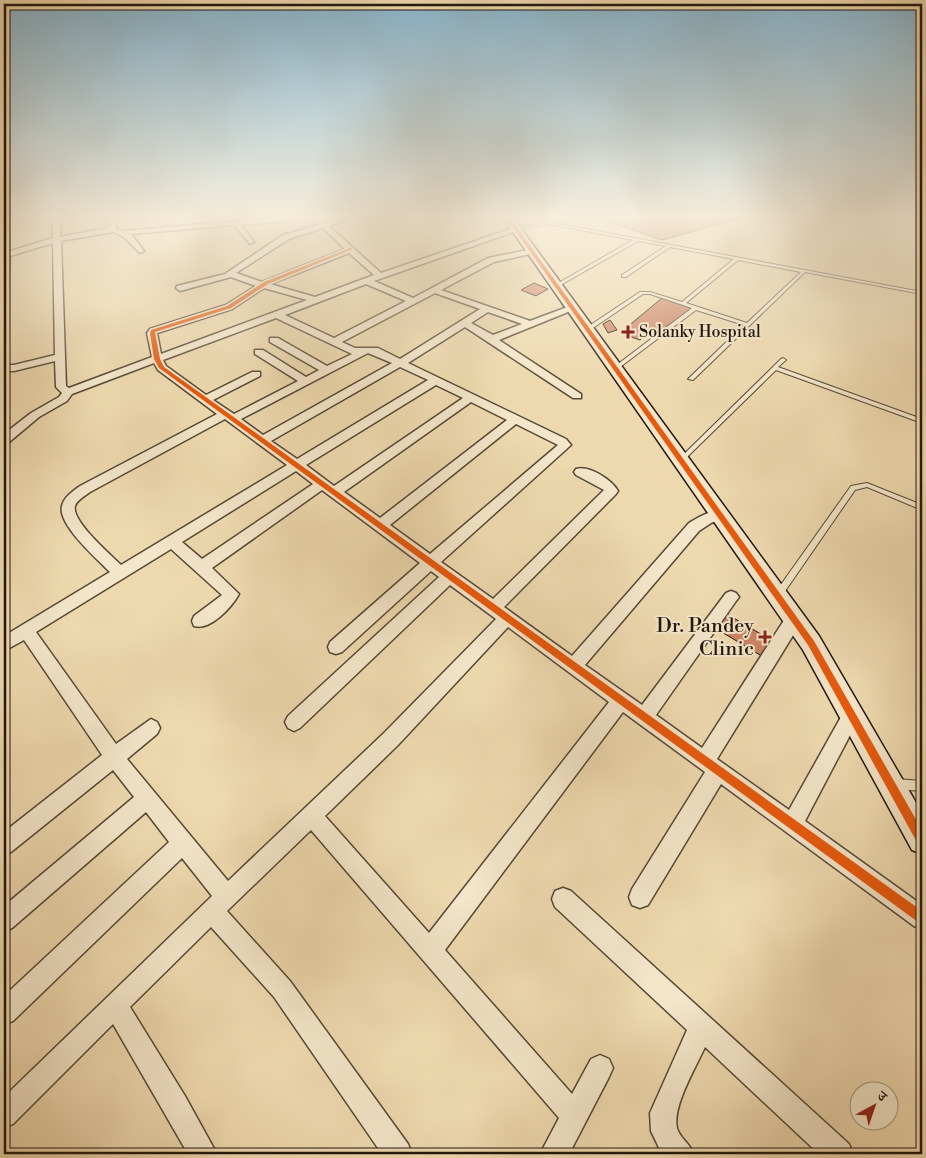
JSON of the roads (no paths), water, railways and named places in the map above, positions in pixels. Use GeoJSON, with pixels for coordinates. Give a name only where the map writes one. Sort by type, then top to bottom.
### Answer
{"type":"FeatureCollection","features":[{"type":"Feature","properties":{"kind":"street"},"geometry":{"type":"LineString","coordinates":[[4,273],[4,286]]}},
{"type":"Feature","properties":{"kind":"street"},"geometry":{"type":"LineString","coordinates":[[56,273],[61,387],[68,392]]}},
{"type":"Feature","properties":{"kind":"street"},"geometry":{"type":"LineString","coordinates":[[292,273],[262,285],[229,307],[153,331],[157,359],[165,372],[381,525],[922,918]]}},
{"type":"Feature","properties":{"kind":"street"},"geometry":{"type":"LineString","coordinates":[[377,273],[380,276]]}},
{"type":"Feature","properties":{"kind":"street"},"geometry":{"type":"LineString","coordinates":[[4,440],[35,415],[63,398],[68,392],[388,273]]}},
{"type":"Feature","properties":{"kind":"street"},"geometry":{"type":"LineString","coordinates":[[335,342],[467,273]]}},
{"type":"Feature","properties":{"kind":"street"},"geometry":{"type":"LineString","coordinates":[[548,273],[811,643],[922,840]]}},
{"type":"Feature","properties":{"kind":"street"},"geometry":{"type":"LineString","coordinates":[[180,288],[230,275],[316,300]]}},
{"type":"Feature","properties":{"kind":"street"},"geometry":{"type":"LineString","coordinates":[[366,281],[413,302]]}},
{"type":"Feature","properties":{"kind":"street"},"geometry":{"type":"LineString","coordinates":[[434,290],[530,324]]}},
{"type":"Feature","properties":{"kind":"street"},"geometry":{"type":"LineString","coordinates":[[492,339],[573,308]]}},
{"type":"Feature","properties":{"kind":"street"},"geometry":{"type":"LineString","coordinates":[[263,440],[400,363],[487,309]]}},
{"type":"Feature","properties":{"kind":"street"},"geometry":{"type":"LineString","coordinates":[[278,315],[353,351],[374,350],[565,445],[336,648]]}},
{"type":"Feature","properties":{"kind":"street"},"geometry":{"type":"LineString","coordinates":[[465,323],[577,396]]}},
{"type":"Feature","properties":{"kind":"street"},"geometry":{"type":"LineString","coordinates":[[274,340],[328,371]]}},
{"type":"Feature","properties":{"kind":"street"},"geometry":{"type":"LineString","coordinates":[[120,573],[73,522],[68,508],[70,501],[85,489],[229,417],[306,382],[365,351]]}},
{"type":"Feature","properties":{"kind":"street"},"geometry":{"type":"LineString","coordinates":[[259,352],[306,382]]}},
{"type":"Feature","properties":{"kind":"street"},"geometry":{"type":"LineString","coordinates":[[4,368],[14,368],[60,357]]}},
{"type":"Feature","properties":{"kind":"street"},"geometry":{"type":"LineString","coordinates":[[204,400],[256,374]]}},
{"type":"Feature","properties":{"kind":"street"},"geometry":{"type":"LineString","coordinates":[[4,644],[436,380]]}},
{"type":"Feature","properties":{"kind":"street"},"geometry":{"type":"LineString","coordinates":[[202,567],[471,397]]}},
{"type":"Feature","properties":{"kind":"street"},"geometry":{"type":"LineString","coordinates":[[381,525],[516,419]]}},
{"type":"Feature","properties":{"kind":"street"},"geometry":{"type":"LineString","coordinates":[[6,1108],[391,739],[501,612],[611,491],[608,485],[580,472]]}},
{"type":"Feature","properties":{"kind":"street"},"geometry":{"type":"LineString","coordinates":[[574,666],[694,527],[706,519],[720,515]]}},
{"type":"Feature","properties":{"kind":"street"},"geometry":{"type":"LineString","coordinates":[[172,542],[230,591],[231,596],[200,621]]}},
{"type":"Feature","properties":{"kind":"street"},"geometry":{"type":"LineString","coordinates":[[294,722],[450,576]]}},
{"type":"Feature","properties":{"kind":"street"},"geometry":{"type":"LineString","coordinates":[[644,717],[731,597]]}},
{"type":"Feature","properties":{"kind":"street"},"geometry":{"type":"LineString","coordinates":[[640,897],[794,619]]}},
{"type":"Feature","properties":{"kind":"street"},"geometry":{"type":"LineString","coordinates":[[26,631],[62,678],[114,757],[182,844],[220,904],[398,1154]]}},
{"type":"Feature","properties":{"kind":"street"},"geometry":{"type":"LineString","coordinates":[[430,951],[621,700]]}},
{"type":"Feature","properties":{"kind":"street"},"geometry":{"type":"LineString","coordinates":[[792,824],[852,714]]}},
{"type":"Feature","properties":{"kind":"street"},"geometry":{"type":"LineString","coordinates":[[4,845],[151,728]]}},
{"type":"Feature","properties":{"kind":"street"},"geometry":{"type":"LineString","coordinates":[[4,920],[147,798]]}},
{"type":"Feature","properties":{"kind":"street"},"geometry":{"type":"LineString","coordinates":[[311,815],[574,1116]]}},
{"type":"Feature","properties":{"kind":"street"},"geometry":{"type":"LineString","coordinates":[[4,1012],[182,844]]}},
{"type":"Feature","properties":{"kind":"street"},"geometry":{"type":"LineString","coordinates":[[563,899],[839,1154]]}},
{"type":"Feature","properties":{"kind":"street"},"geometry":{"type":"LineString","coordinates":[[115,1004],[176,1105],[203,1154]]}},
{"type":"Feature","properties":{"kind":"street"},"geometry":{"type":"LineString","coordinates":[[680,1154],[666,1138],[663,1129],[663,1113],[701,1027]]}},
{"type":"Feature","properties":{"kind":"street"},"geometry":{"type":"LineString","coordinates":[[554,1154],[600,1068]]}},
{"type":"Feature","properties":{"kind":"lane"},"geometry":{"type":"LineString","coordinates":[[557,286],[579,273]]}},
{"type":"Feature","properties":{"kind":"lane"},"geometry":{"type":"LineString","coordinates":[[624,276],[628,273]]}},
{"type":"Feature","properties":{"kind":"lane"},"geometry":{"type":"LineString","coordinates":[[683,304],[719,273]]}},
{"type":"Feature","properties":{"kind":"lane"},"geometry":{"type":"LineString","coordinates":[[691,379],[802,273]]}},
{"type":"Feature","properties":{"kind":"lane"},"geometry":{"type":"LineString","coordinates":[[814,273],[922,294]]}},
{"type":"Feature","properties":{"kind":"lane"},"geometry":{"type":"LineString","coordinates":[[588,329],[642,293],[650,293],[748,325]]}},
{"type":"Feature","properties":{"kind":"lane"},"geometry":{"type":"LineString","coordinates":[[616,368],[695,308]]}},
{"type":"Feature","properties":{"kind":"lane"},"geometry":{"type":"LineString","coordinates":[[681,460],[784,360]]}},
{"type":"Feature","properties":{"kind":"lane"},"geometry":{"type":"LineString","coordinates":[[775,368],[922,420]]}},
{"type":"Feature","properties":{"kind":"lane"},"geometry":{"type":"LineString","coordinates":[[778,595],[853,488],[867,485],[922,508]]}},
{"type":"Feature","properties":{"kind":"lane"},"geometry":{"type":"LineString","coordinates":[[892,784],[922,786]]}},
{"type":"Feature","properties":{"kind":"place","name":"Solanky Hospital"},"geometry":{"type":"Point","coordinates":[628,332]}},
{"type":"Feature","properties":{"kind":"place","name":"Dr. Pandey Clinic"},"geometry":{"type":"Point","coordinates":[765,637]}}]}
